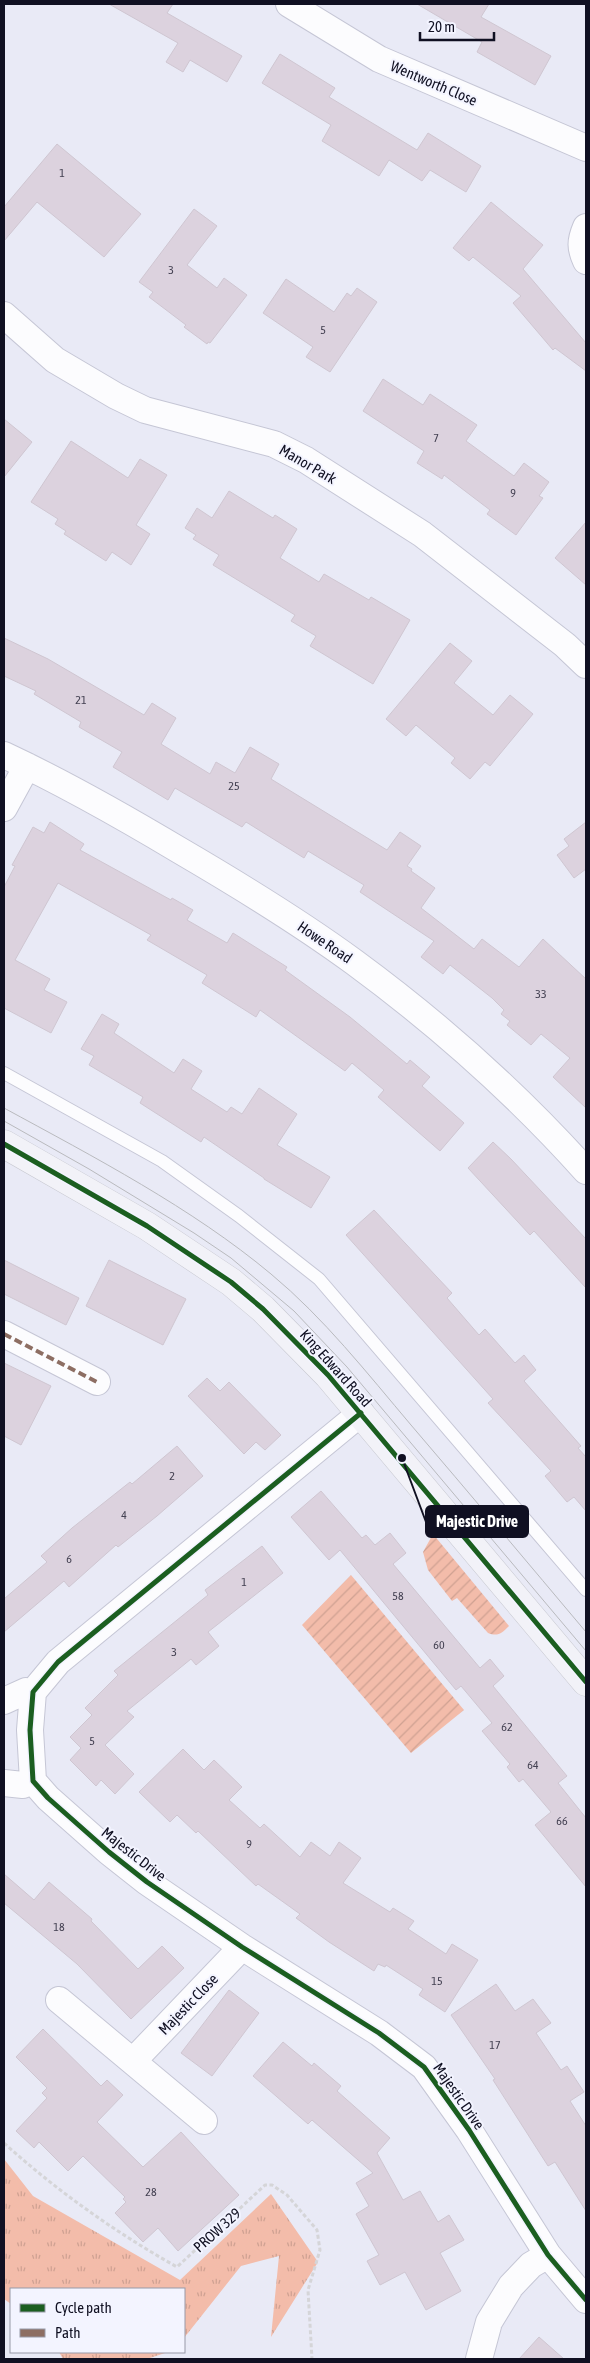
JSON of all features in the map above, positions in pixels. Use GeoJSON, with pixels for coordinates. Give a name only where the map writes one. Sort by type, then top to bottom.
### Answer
{"type":"FeatureCollection","features":[{"type":"Feature","properties":{"kind":"main road","name":"King Edward Road"},"geometry":{"type":"LineString","coordinates":[[4,1144],[147,1226],[231,1282],[295,1340],[360,1413],[586,1682]]}},
{"type":"Feature","properties":{"kind":"street","name":"Wentworth Close"},"geometry":{"type":"LineString","coordinates":[[289,4],[379,59],[586,148]]}},
{"type":"Feature","properties":{"kind":"street"},"geometry":{"type":"LineString","coordinates":[[586,227],[581,238],[581,250],[586,262]]}},
{"type":"Feature","properties":{"kind":"street","name":"Manor Park"},"geometry":{"type":"LineString","coordinates":[[4,315],[55,360],[123,400],[145,410],[274,444],[306,460],[422,534],[565,645],[586,665]]}},
{"type":"Feature","properties":{"kind":"street","name":"Howe Road"},"geometry":{"type":"LineString","coordinates":[[4,808],[15,760],[82,794],[262,899],[354,962],[434,1024],[501,1084],[586,1171]]}},
{"type":"Feature","properties":{"kind":"street"},"geometry":{"type":"LineString","coordinates":[[4,1334],[97,1382]]}},
{"type":"Feature","properties":{"kind":"street"},"geometry":{"type":"LineString","coordinates":[[4,1783],[22,1785],[33,1781],[30,1730],[33,1692],[58,1662],[360,1413]]}},
{"type":"Feature","properties":{"kind":"street"},"geometry":{"type":"LineString","coordinates":[[4,1700],[26,1691],[33,1692]]}},
{"type":"Feature","properties":{"kind":"street","name":"Majestic Drive"},"geometry":{"type":"LineString","coordinates":[[33,1781],[48,1798],[109,1852],[147,1882],[242,1947],[379,2034],[424,2067],[469,2130],[548,2255],[586,2300]]}},
{"type":"Feature","properties":{"kind":"street","name":"Majestic Close"},"geometry":{"type":"LineString","coordinates":[[134,2061],[242,1947]]}},
{"type":"Feature","properties":{"kind":"street"},"geometry":{"type":"LineString","coordinates":[[59,2000],[204,2121]]}},
{"type":"Feature","properties":{"kind":"street"},"geometry":{"type":"LineString","coordinates":[[478,2359],[489,2322],[511,2286],[530,2264],[548,2255]]}},
{"type":"Feature","properties":{"kind":"lane"},"geometry":{"type":"LineString","coordinates":[[4,1072],[162,1161],[239,1216],[319,1279],[586,1590]]}},
{"type":"Feature","properties":{"kind":"green space"},"geometry":{"type":"Polygon","coordinates":[[[433,1534],[509,1626],[502,1632],[495,1635],[488,1633],[457,1598],[452,1601],[428,1570],[423,1552],[433,1534]]]}},
{"type":"Feature","properties":{"kind":"green space"},"geometry":{"type":"Polygon","coordinates":[[[351,1575],[464,1710],[411,1753],[302,1625],[351,1575]]]}},
{"type":"Feature","properties":{"kind":"green space"},"geometry":{"type":"Polygon","coordinates":[[[4,2159],[33,2196],[180,2280],[271,2194],[318,2262],[271,2337],[279,2256],[241,2266],[185,2337],[185,2288],[10,2288],[10,2303],[4,2299],[4,2159]]]}},
{"type":"Feature","properties":{"kind":"green space"},"geometry":{"type":"Polygon","coordinates":[[[60,2353],[165,2353],[147,2359],[63,2359],[60,2353]]]}},
{"type":"Feature","properties":{"kind":"building"},"geometry":{"type":"Polygon","coordinates":[[[109,4],[173,4],[167,13],[242,56],[227,82],[190,60],[183,72],[166,62],[178,43],[109,4]]]}},
{"type":"Feature","properties":{"kind":"building"},"geometry":{"type":"Polygon","coordinates":[[[417,4],[489,4],[481,17],[551,56],[535,85],[477,52],[482,42],[417,4]]]}},
{"type":"Feature","properties":{"kind":"building"},"geometry":{"type":"Polygon","coordinates":[[[280,54],[335,88],[329,97],[417,150],[428,133],[481,166],[466,192],[430,170],[422,181],[389,160],[379,176],[322,141],[331,125],[262,83],[280,54]]]}},
{"type":"Feature","properties":{"kind":"building"},"geometry":{"type":"Polygon","coordinates":[[[57,144],[141,214],[104,257],[37,202],[4,241],[4,207],[57,144]]]}},
{"type":"Feature","properties":{"kind":"building"},"geometry":{"type":"Polygon","coordinates":[[[491,202],[543,245],[523,269],[586,343],[586,371],[555,348],[553,350],[513,303],[521,296],[473,257],[469,261],[453,248],[491,202]]]}},
{"type":"Feature","properties":{"kind":"building"},"geometry":{"type":"Polygon","coordinates":[[[194,209],[217,226],[187,265],[217,288],[224,278],[247,295],[210,343],[208,342],[207,344],[184,327],[186,325],[149,297],[153,292],[139,282],[194,209]]]}},
{"type":"Feature","properties":{"kind":"building"},"geometry":{"type":"Polygon","coordinates":[[[286,279],[334,312],[347,293],[351,296],[357,288],[377,302],[330,372],[306,357],[313,347],[263,313],[286,279]]]}},
{"type":"Feature","properties":{"kind":"building"},"geometry":{"type":"Polygon","coordinates":[[[383,379],[423,405],[430,394],[477,425],[466,441],[514,476],[524,463],[549,482],[539,496],[543,498],[516,535],[487,514],[490,510],[444,475],[442,479],[417,463],[424,451],[363,411],[383,379]]]}},
{"type":"Feature","properties":{"kind":"building"},"geometry":{"type":"Polygon","coordinates":[[[4,419],[32,442],[4,477],[4,419]]]}},
{"type":"Feature","properties":{"kind":"building"},"geometry":{"type":"Polygon","coordinates":[[[71,441],[128,478],[140,459],[167,475],[136,525],[150,534],[131,565],[112,552],[106,561],[64,534],[66,531],[55,524],[58,519],[31,502],[71,441]]]}},
{"type":"Feature","properties":{"kind":"building"},"geometry":{"type":"Polygon","coordinates":[[[229,491],[273,518],[275,515],[297,529],[280,558],[319,582],[324,574],[369,600],[371,597],[410,620],[373,684],[310,646],[316,636],[291,621],[295,615],[213,565],[219,555],[193,539],[196,535],[185,528],[197,508],[212,518],[229,491]]]}},
{"type":"Feature","properties":{"kind":"building"},"geometry":{"type":"Polygon","coordinates":[[[586,522],[586,585],[555,558],[586,522]]]}},
{"type":"Feature","properties":{"kind":"building"},"geometry":{"type":"Polygon","coordinates":[[[4,638],[48,659],[144,715],[152,703],[176,718],[161,744],[210,774],[216,762],[235,773],[250,747],[279,764],[271,779],[387,850],[400,832],[421,846],[407,866],[435,888],[421,908],[474,949],[482,939],[519,967],[543,939],[586,979],[586,1108],[553,1077],[570,1058],[541,1034],[531,1045],[507,1025],[510,1021],[501,1014],[504,1010],[492,998],[450,965],[443,974],[421,957],[434,941],[360,892],[364,885],[308,851],[304,858],[246,822],[242,827],[175,788],[168,800],[113,767],[122,752],[79,727],[81,722],[34,694],[36,691],[4,676],[4,638]]]}},
{"type":"Feature","properties":{"kind":"building"},"geometry":{"type":"Polygon","coordinates":[[[450,643],[472,661],[454,683],[493,715],[510,695],[533,714],[490,766],[485,762],[470,779],[451,763],[455,758],[416,725],[406,736],[386,719],[450,643]]]}},
{"type":"Feature","properties":{"kind":"building"},"geometry":{"type":"Polygon","coordinates":[[[50,822],[84,844],[80,850],[193,910],[187,920],[227,943],[233,933],[287,967],[285,970],[350,1017],[407,1064],[410,1060],[430,1077],[422,1086],[464,1123],[440,1151],[378,1097],[384,1090],[352,1063],[345,1071],[260,1010],[256,1017],[202,983],[207,975],[147,940],[151,935],[58,883],[15,960],[50,979],[44,990],[67,1002],[51,1033],[4,1008],[4,887],[15,866],[12,865],[33,827],[44,833],[50,822]]]}},
{"type":"Feature","properties":{"kind":"building"},"geometry":{"type":"Polygon","coordinates":[[[586,822],[586,869],[574,878],[557,855],[569,846],[564,839],[586,822]]]}},
{"type":"Feature","properties":{"kind":"building"},"geometry":{"type":"Polygon","coordinates":[[[102,1014],[119,1024],[114,1033],[174,1073],[183,1059],[202,1071],[191,1089],[227,1112],[231,1107],[242,1114],[259,1088],[297,1114],[277,1145],[330,1177],[311,1208],[264,1179],[204,1137],[201,1142],[140,1103],[143,1097],[89,1065],[94,1056],[81,1049],[102,1014]]]}},
{"type":"Feature","properties":{"kind":"building"},"geometry":{"type":"Polygon","coordinates":[[[493,1142],[586,1239],[586,1288],[534,1231],[530,1235],[468,1168],[493,1142]]]}},
{"type":"Feature","properties":{"kind":"building"},"geometry":{"type":"Polygon","coordinates":[[[374,1210],[452,1293],[447,1298],[479,1335],[485,1329],[515,1363],[524,1355],[536,1370],[524,1381],[581,1446],[578,1448],[586,1457],[586,1511],[574,1497],[567,1502],[545,1476],[551,1471],[488,1403],[493,1399],[346,1235],[374,1210]]]}},
{"type":"Feature","properties":{"kind":"building"},"geometry":{"type":"Polygon","coordinates":[[[4,1260],[79,1298],[66,1325],[4,1294],[4,1260]]]}},
{"type":"Feature","properties":{"kind":"building"},"geometry":{"type":"Polygon","coordinates":[[[109,1260],[186,1299],[163,1345],[86,1306],[109,1260]]]}},
{"type":"Feature","properties":{"kind":"building"},"geometry":{"type":"Polygon","coordinates":[[[4,1363],[51,1386],[21,1445],[4,1436],[4,1363]]]}},
{"type":"Feature","properties":{"kind":"building"},"geometry":{"type":"Polygon","coordinates":[[[207,1378],[220,1391],[229,1382],[281,1435],[265,1450],[256,1442],[244,1454],[188,1396],[207,1378]]]}},
{"type":"Feature","properties":{"kind":"building"},"geometry":{"type":"Polygon","coordinates":[[[177,1446],[203,1476],[118,1547],[116,1545],[69,1587],[64,1581],[4,1632],[4,1599],[47,1562],[41,1556],[72,1528],[130,1482],[132,1484],[177,1446]]]}},
{"type":"Feature","properties":{"kind":"building"},"geometry":{"type":"Polygon","coordinates":[[[321,1491],[362,1538],[366,1535],[375,1545],[390,1533],[406,1553],[393,1564],[480,1668],[490,1659],[504,1676],[493,1686],[567,1776],[558,1783],[586,1818],[586,1887],[535,1825],[551,1812],[523,1779],[519,1782],[507,1767],[510,1764],[482,1731],[492,1723],[461,1686],[456,1690],[340,1550],[329,1560],[291,1517],[321,1491]]]}},
{"type":"Feature","properties":{"kind":"building"},"geometry":{"type":"Polygon","coordinates":[[[262,1546],[283,1573],[208,1632],[219,1646],[196,1665],[191,1659],[127,1711],[134,1717],[105,1745],[134,1774],[115,1794],[101,1780],[96,1786],[70,1760],[81,1748],[70,1737],[92,1715],[85,1708],[118,1675],[114,1671],[208,1595],[205,1590],[262,1546]]]}},
{"type":"Feature","properties":{"kind":"building"},"geometry":{"type":"Polygon","coordinates":[[[183,1749],[204,1770],[214,1760],[242,1787],[229,1800],[260,1828],[264,1824],[300,1857],[311,1842],[330,1856],[339,1842],[361,1858],[343,1883],[390,1912],[393,1908],[414,1921],[408,1929],[446,1954],[452,1944],[478,1960],[445,2012],[419,1995],[423,1989],[386,1965],[385,1967],[378,1964],[374,1971],[329,1942],[296,1918],[300,1914],[258,1884],[256,1886],[198,1831],[196,1833],[177,1815],[170,1822],[139,1792],[183,1749]]]}},
{"type":"Feature","properties":{"kind":"building"},"geometry":{"type":"Polygon","coordinates":[[[4,1874],[34,1900],[49,1882],[92,1919],[91,1921],[138,1969],[162,1946],[184,1968],[131,2019],[77,1964],[4,1903],[4,1874]]]}},
{"type":"Feature","properties":{"kind":"building"},"geometry":{"type":"Polygon","coordinates":[[[496,1984],[515,2011],[533,1999],[551,2023],[536,2033],[561,2070],[567,2066],[584,2092],[570,2101],[586,2126],[586,2211],[555,2162],[548,2166],[493,2080],[495,2079],[451,2015],[496,1984]]]}},
{"type":"Feature","properties":{"kind":"building"},"geometry":{"type":"Polygon","coordinates":[[[229,1990],[259,2013],[212,2076],[181,2053],[229,1990]]]}},
{"type":"Feature","properties":{"kind":"building"},"geometry":{"type":"Polygon","coordinates":[[[43,2029],[101,2086],[107,2080],[123,2095],[97,2122],[143,2167],[181,2132],[239,2195],[178,2251],[158,2228],[143,2242],[115,2213],[126,2202],[123,2199],[125,2197],[83,2156],[68,2171],[39,2142],[34,2148],[16,2131],[47,2098],[42,2093],[47,2088],[16,2057],[43,2029]]]}},
{"type":"Feature","properties":{"kind":"building"},"geometry":{"type":"Polygon","coordinates":[[[283,2042],[312,2066],[314,2063],[341,2086],[337,2091],[390,2138],[377,2153],[403,2200],[420,2191],[438,2222],[449,2215],[464,2240],[440,2253],[461,2291],[426,2310],[405,2272],[380,2285],[367,2261],[379,2255],[356,2214],[369,2206],[356,2183],[373,2173],[312,2120],[308,2124],[253,2076],[283,2042]]]}},
{"type":"Feature","properties":{"kind":"building"},"geometry":{"type":"Polygon","coordinates":[[[539,2337],[564,2359],[519,2359],[539,2337]]]}},
{"type":"Feature","properties":{"kind":"tram line"},"geometry":{"type":"LineString","coordinates":[[4,1108],[176,1205],[241,1250],[290,1291],[327,1327],[361,1366],[586,1632]]}},
{"type":"Feature","properties":{"kind":"tram line"},"geometry":{"type":"LineString","coordinates":[[4,1121],[89,1169],[194,1233],[231,1258],[294,1311],[347,1367],[586,1651]]}},
{"type":"Feature","properties":{"kind":"marked path"},"geometry":{"type":"LineString","coordinates":[[4,1334],[97,1382]]}},
{"type":"Feature","properties":{"kind":"cycle path"},"geometry":{"type":"LineString","coordinates":[[4,1144],[147,1226],[231,1282],[263,1309],[328,1375],[586,1682]]}},
{"type":"Feature","properties":{"kind":"cycle path"},"geometry":{"type":"LineString","coordinates":[[361,1413],[58,1662],[33,1692],[30,1730],[33,1781],[48,1798],[109,1852],[147,1882],[242,1947],[379,2033],[424,2067],[469,2130],[548,2255],[586,2300]]}},
{"type":"Feature","properties":{"kind":"place","name":"Majestic Drive"},"geometry":{"type":"Point","coordinates":[402,1458]}}]}
